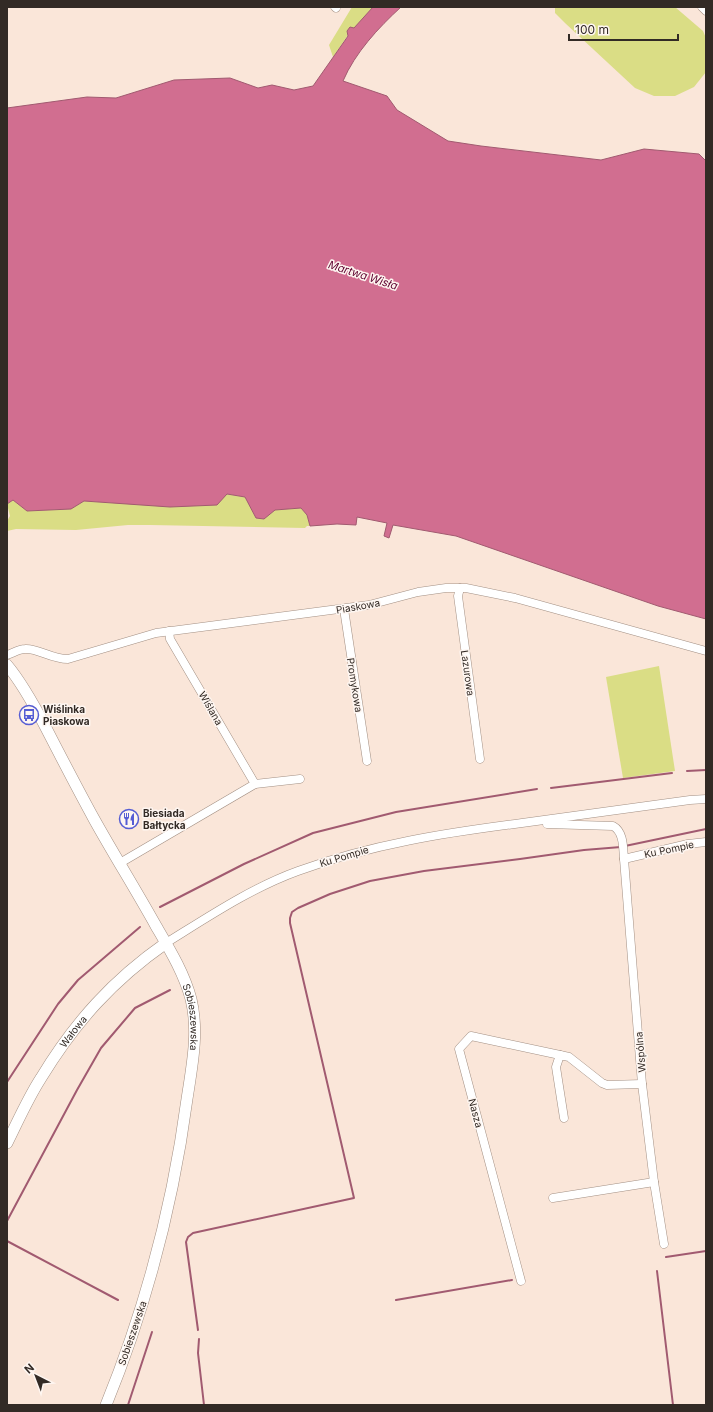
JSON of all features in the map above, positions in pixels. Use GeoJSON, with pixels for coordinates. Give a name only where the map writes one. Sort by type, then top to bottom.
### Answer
{"type":"FeatureCollection","features":[{"type":"Feature","properties":{"kind":"main road","name":"Sobieszewska"},"geometry":{"type":"LineString","coordinates":[[7,665],[23,688],[39,716],[91,813],[180,969],[190,999],[194,1021],[194,1052],[183,1125],[162,1232],[140,1312],[106,1405]]}},
{"type":"Feature","properties":{"kind":"main road","name":"Wałowa"},"geometry":{"type":"LineString","coordinates":[[7,1142],[40,1079],[85,1016],[108,990],[122,977],[166,943]]}},
{"type":"Feature","properties":{"kind":"street"},"geometry":{"type":"LineString","coordinates":[[702,7],[706,11]]}},
{"type":"Feature","properties":{"kind":"street","name":"Piaskowa"},"geometry":{"type":"LineString","coordinates":[[7,655],[19,650],[28,649],[56,658],[68,659],[149,634],[344,609],[374,604],[418,592],[446,588],[460,588],[515,598],[706,651]]}},
{"type":"Feature","properties":{"kind":"street","name":"Lazurowa"},"geometry":{"type":"LineString","coordinates":[[460,588],[458,596],[480,759]]}},
{"type":"Feature","properties":{"kind":"street","name":"Promykowa"},"geometry":{"type":"LineString","coordinates":[[344,609],[367,761]]}},
{"type":"Feature","properties":{"kind":"street","name":"Wiślana"},"geometry":{"type":"LineString","coordinates":[[169,631],[170,639],[255,784]]}},
{"type":"Feature","properties":{"kind":"street"},"geometry":{"type":"LineString","coordinates":[[120,863],[255,784],[300,779]]}},
{"type":"Feature","properties":{"kind":"street","name":"Ku Pompie"},"geometry":{"type":"LineString","coordinates":[[166,943],[265,885],[297,871],[357,851],[390,843],[463,831],[706,799]]}},
{"type":"Feature","properties":{"kind":"street","name":"Ku Pompie"},"geometry":{"type":"LineString","coordinates":[[540,820],[542,824],[613,826],[618,828],[622,838],[624,856],[706,842]]}},
{"type":"Feature","properties":{"kind":"street","name":"Wspólna"},"geometry":{"type":"LineString","coordinates":[[624,856],[642,1084],[654,1182],[664,1244]]}},
{"type":"Feature","properties":{"kind":"street","name":"Nasza"},"geometry":{"type":"LineString","coordinates":[[521,1281],[459,1049],[471,1036],[569,1056],[606,1085],[642,1084]]}},
{"type":"Feature","properties":{"kind":"street"},"geometry":{"type":"LineString","coordinates":[[560,1054],[556,1067],[564,1118]]}},
{"type":"Feature","properties":{"kind":"street"},"geometry":{"type":"LineString","coordinates":[[553,1198],[654,1182]]}},
{"type":"Feature","properties":{"kind":"green space"},"geometry":{"type":"Polygon","coordinates":[[[352,7],[373,7],[348,35],[333,57],[329,45],[352,7]]]}},
{"type":"Feature","properties":{"kind":"green space"},"geometry":{"type":"Polygon","coordinates":[[[555,7],[675,7],[703,31],[706,38],[706,72],[694,87],[675,96],[654,96],[635,88],[555,13],[555,7]]]}},
{"type":"Feature","properties":{"kind":"green space"},"geometry":{"type":"Polygon","coordinates":[[[227,494],[245,497],[256,518],[264,519],[274,510],[301,508],[307,515],[310,526],[305,528],[128,525],[76,530],[16,529],[7,531],[7,521],[10,516],[7,504],[13,500],[27,511],[71,509],[84,501],[113,503],[227,494]]]}},
{"type":"Feature","properties":{"kind":"green space"},"geometry":{"type":"Polygon","coordinates":[[[659,666],[675,771],[623,778],[606,677],[659,666]]]}},
{"type":"Feature","properties":{"kind":"water","name":"Martwa Wisła"},"geometry":{"type":"Polygon","coordinates":[[[373,7],[401,7],[368,41],[354,61],[343,81],[387,96],[397,110],[448,141],[601,160],[644,149],[699,154],[706,161],[706,619],[658,606],[456,536],[393,525],[389,538],[384,536],[387,523],[357,517],[356,525],[337,524],[310,526],[307,515],[301,508],[275,510],[264,519],[256,518],[245,497],[227,494],[217,505],[170,507],[84,501],[71,509],[27,511],[13,500],[7,504],[7,108],[87,97],[116,98],[174,80],[230,78],[258,88],[272,85],[294,90],[313,86],[348,36],[347,31],[350,27],[354,28],[373,7]]]}},
{"type":"Feature","properties":{"kind":"waterway"},"geometry":{"type":"LineString","coordinates":[[687,771],[706,770]]}},
{"type":"Feature","properties":{"kind":"waterway"},"geometry":{"type":"LineString","coordinates":[[551,788],[672,773]]}},
{"type":"Feature","properties":{"kind":"waterway"},"geometry":{"type":"LineString","coordinates":[[160,907],[244,864],[313,833],[396,812],[537,789]]}},
{"type":"Feature","properties":{"kind":"waterway"},"geometry":{"type":"LineString","coordinates":[[625,846],[706,829]]}},
{"type":"Feature","properties":{"kind":"waterway"},"geometry":{"type":"LineString","coordinates":[[198,1330],[186,1242],[188,1237],[193,1233],[354,1198],[290,923],[292,912],[330,894],[370,881],[424,871],[584,850],[621,847]]}},
{"type":"Feature","properties":{"kind":"waterway"},"geometry":{"type":"LineString","coordinates":[[7,1082],[58,1004],[78,980],[140,927]]}},
{"type":"Feature","properties":{"kind":"waterway"},"geometry":{"type":"LineString","coordinates":[[7,1221],[101,1048],[135,1008],[170,990]]}},
{"type":"Feature","properties":{"kind":"waterway"},"geometry":{"type":"LineString","coordinates":[[7,1241],[118,1300]]}},
{"type":"Feature","properties":{"kind":"waterway"},"geometry":{"type":"LineString","coordinates":[[666,1257],[706,1251]]}},
{"type":"Feature","properties":{"kind":"waterway"},"geometry":{"type":"LineString","coordinates":[[657,1271],[673,1405]]}},
{"type":"Feature","properties":{"kind":"waterway"},"geometry":{"type":"LineString","coordinates":[[396,1300],[512,1280]]}},
{"type":"Feature","properties":{"kind":"waterway"},"geometry":{"type":"LineString","coordinates":[[128,1405],[152,1332]]}},
{"type":"Feature","properties":{"kind":"waterway"},"geometry":{"type":"LineString","coordinates":[[199,1339],[198,1353],[204,1405]]}},
{"type":"Feature","properties":{"kind":"place","name":"Wiślinka Piaskowa"},"geometry":{"type":"Point","coordinates":[29,715]}},
{"type":"Feature","properties":{"kind":"place","name":"Biesiada Bałtycka"},"geometry":{"type":"Point","coordinates":[129,819]}}]}
